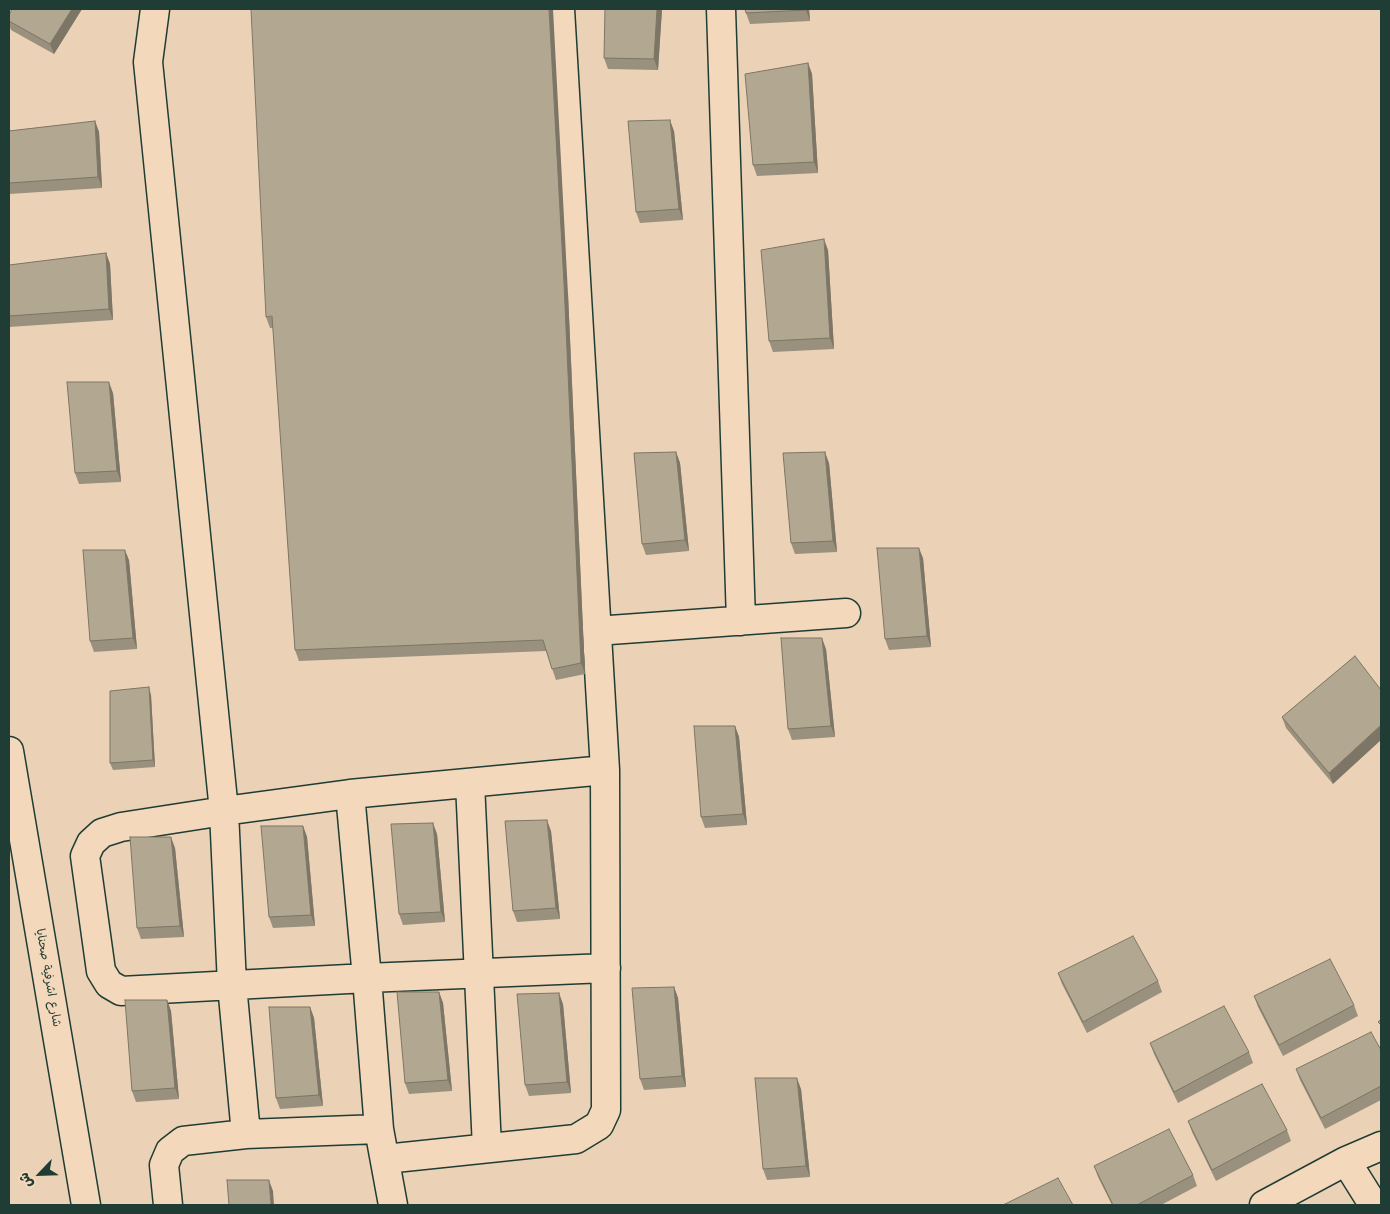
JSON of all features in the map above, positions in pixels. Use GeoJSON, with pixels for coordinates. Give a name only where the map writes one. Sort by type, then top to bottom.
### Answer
{"type":"FeatureCollection","features":[{"type":"Feature","properties":{"kind":"street"},"geometry":{"type":"LineString","coordinates":[[155,9],[148,62],[224,811],[232,984],[246,1134]]}},
{"type":"Feature","properties":{"kind":"street"},"geometry":{"type":"LineString","coordinates":[[385,1159],[576,1139],[599,1126],[606,1110],[604,770],[560,9]]}},
{"type":"Feature","properties":{"kind":"street"},"geometry":{"type":"LineString","coordinates":[[721,9],[741,621]]}},
{"type":"Feature","properties":{"kind":"street"},"geometry":{"type":"LineString","coordinates":[[596,631],[846,614]]}},
{"type":"Feature","properties":{"kind":"street","name":"شارع اشرفية صحنايا"},"geometry":{"type":"LineString","coordinates":[[9,751],[86,1205]]}},
{"type":"Feature","properties":{"kind":"street"},"geometry":{"type":"LineString","coordinates":[[604,770],[350,794],[121,827],[102,833],[91,843],[85,856],[101,972],[109,984],[121,991],[232,984],[606,968]]}},
{"type":"Feature","properties":{"kind":"street"},"geometry":{"type":"LineString","coordinates":[[470,783],[487,1148]]}},
{"type":"Feature","properties":{"kind":"street"},"geometry":{"type":"LineString","coordinates":[[350,794],[368,978],[378,1129],[393,1205]]}},
{"type":"Feature","properties":{"kind":"street"},"geometry":{"type":"LineString","coordinates":[[168,1205],[164,1165],[170,1151],[184,1141],[246,1134],[378,1129]]}},
{"type":"Feature","properties":{"kind":"street"},"geometry":{"type":"LineString","coordinates":[[1264,1205],[1381,1146]]}},
{"type":"Feature","properties":{"kind":"street"},"geometry":{"type":"LineString","coordinates":[[1346,1162],[1376,1205]]}},
{"type":"Feature","properties":{"kind":"building"},"geometry":{"type":"Polygon","coordinates":[[[12,9],[72,9],[50,44],[9,21],[12,9]]]}},
{"type":"Feature","properties":{"kind":"building"},"geometry":{"type":"Polygon","coordinates":[[[251,9],[549,9],[564,283],[581,663],[552,669],[543,640],[295,650],[272,316],[266,317],[251,9]]]}},
{"type":"Feature","properties":{"kind":"building"},"geometry":{"type":"Polygon","coordinates":[[[605,9],[657,9],[654,59],[604,58],[605,9]]]}},
{"type":"Feature","properties":{"kind":"building"},"geometry":{"type":"Polygon","coordinates":[[[745,9],[806,9],[806,10],[746,13],[745,9]]]}},
{"type":"Feature","properties":{"kind":"building"},"geometry":{"type":"Polygon","coordinates":[[[808,63],[814,162],[753,165],[745,74],[808,63]]]}},
{"type":"Feature","properties":{"kind":"building"},"geometry":{"type":"Polygon","coordinates":[[[670,120],[679,209],[636,212],[628,121],[670,120]]]}},
{"type":"Feature","properties":{"kind":"building"},"geometry":{"type":"Polygon","coordinates":[[[95,121],[98,177],[9,183],[9,131],[95,121]]]}},
{"type":"Feature","properties":{"kind":"building"},"geometry":{"type":"Polygon","coordinates":[[[824,239],[830,338],[769,341],[761,250],[824,239]]]}},
{"type":"Feature","properties":{"kind":"building"},"geometry":{"type":"Polygon","coordinates":[[[106,253],[109,309],[9,316],[9,265],[106,253]]]}},
{"type":"Feature","properties":{"kind":"building"},"geometry":{"type":"Polygon","coordinates":[[[67,382],[109,382],[117,471],[75,473],[67,382]]]}},
{"type":"Feature","properties":{"kind":"building"},"geometry":{"type":"Polygon","coordinates":[[[676,452],[685,540],[642,544],[634,453],[676,452]]]}},
{"type":"Feature","properties":{"kind":"building"},"geometry":{"type":"Polygon","coordinates":[[[825,452],[833,541],[791,543],[783,453],[825,452]]]}},
{"type":"Feature","properties":{"kind":"building"},"geometry":{"type":"Polygon","coordinates":[[[877,548],[919,548],[927,636],[885,639],[877,548]]]}},
{"type":"Feature","properties":{"kind":"building"},"geometry":{"type":"Polygon","coordinates":[[[83,550],[125,550],[133,638],[90,641],[83,550]]]}},
{"type":"Feature","properties":{"kind":"building"},"geometry":{"type":"Polygon","coordinates":[[[781,638],[822,638],[831,726],[788,729],[781,638]]]}},
{"type":"Feature","properties":{"kind":"building"},"geometry":{"type":"Polygon","coordinates":[[[1355,656],[1381,690],[1381,725],[1329,773],[1282,717],[1355,656]]]}},
{"type":"Feature","properties":{"kind":"building"},"geometry":{"type":"Polygon","coordinates":[[[149,687],[153,760],[110,763],[110,691],[149,687]]]}},
{"type":"Feature","properties":{"kind":"building"},"geometry":{"type":"Polygon","coordinates":[[[694,726],[735,726],[743,814],[701,817],[694,726]]]}},
{"type":"Feature","properties":{"kind":"building"},"geometry":{"type":"Polygon","coordinates":[[[547,820],[556,908],[513,911],[505,821],[547,820]]]}},
{"type":"Feature","properties":{"kind":"building"},"geometry":{"type":"Polygon","coordinates":[[[433,823],[441,912],[399,914],[391,824],[433,823]]]}},
{"type":"Feature","properties":{"kind":"building"},"geometry":{"type":"Polygon","coordinates":[[[261,826],[303,826],[311,915],[269,917],[261,826]]]}},
{"type":"Feature","properties":{"kind":"building"},"geometry":{"type":"Polygon","coordinates":[[[130,837],[171,837],[180,926],[137,928],[130,837]]]}},
{"type":"Feature","properties":{"kind":"building"},"geometry":{"type":"Polygon","coordinates":[[[1133,936],[1158,981],[1083,1022],[1058,973],[1133,936]]]}},
{"type":"Feature","properties":{"kind":"building"},"geometry":{"type":"Polygon","coordinates":[[[1330,959],[1354,1005],[1279,1045],[1254,996],[1330,959]]]}},
{"type":"Feature","properties":{"kind":"building"},"geometry":{"type":"Polygon","coordinates":[[[674,987],[682,1076],[640,1079],[632,988],[674,987]]]}},
{"type":"Feature","properties":{"kind":"building"},"geometry":{"type":"Polygon","coordinates":[[[397,992],[439,992],[448,1080],[405,1083],[397,992]]]}},
{"type":"Feature","properties":{"kind":"building"},"geometry":{"type":"Polygon","coordinates":[[[559,993],[567,1082],[525,1085],[517,994],[559,993]]]}},
{"type":"Feature","properties":{"kind":"building"},"geometry":{"type":"Polygon","coordinates":[[[125,1000],[167,1000],[175,1088],[132,1091],[125,1000]]]}},
{"type":"Feature","properties":{"kind":"building"},"geometry":{"type":"Polygon","coordinates":[[[1224,1006],[1249,1052],[1174,1092],[1150,1043],[1224,1006]]]}},
{"type":"Feature","properties":{"kind":"building"},"geometry":{"type":"Polygon","coordinates":[[[269,1007],[310,1007],[319,1095],[276,1098],[269,1007]]]}},
{"type":"Feature","properties":{"kind":"building"},"geometry":{"type":"Polygon","coordinates":[[[1371,1032],[1381,1050],[1381,1086],[1321,1118],[1296,1069],[1371,1032]]]}},
{"type":"Feature","properties":{"kind":"building"},"geometry":{"type":"Polygon","coordinates":[[[755,1078],[797,1078],[806,1166],[763,1169],[755,1078]]]}},
{"type":"Feature","properties":{"kind":"building"},"geometry":{"type":"Polygon","coordinates":[[[1262,1084],[1287,1130],[1212,1170],[1188,1121],[1262,1084]]]}},
{"type":"Feature","properties":{"kind":"building"},"geometry":{"type":"Polygon","coordinates":[[[1169,1129],[1193,1175],[1137,1205],[1113,1205],[1094,1166],[1169,1129]]]}},
{"type":"Feature","properties":{"kind":"building"},"geometry":{"type":"Polygon","coordinates":[[[1058,1178],[1073,1205],[1003,1205],[1058,1178]]]}},
{"type":"Feature","properties":{"kind":"building"},"geometry":{"type":"Polygon","coordinates":[[[227,1180],[269,1180],[271,1205],[229,1205],[227,1180]]]}}]}
